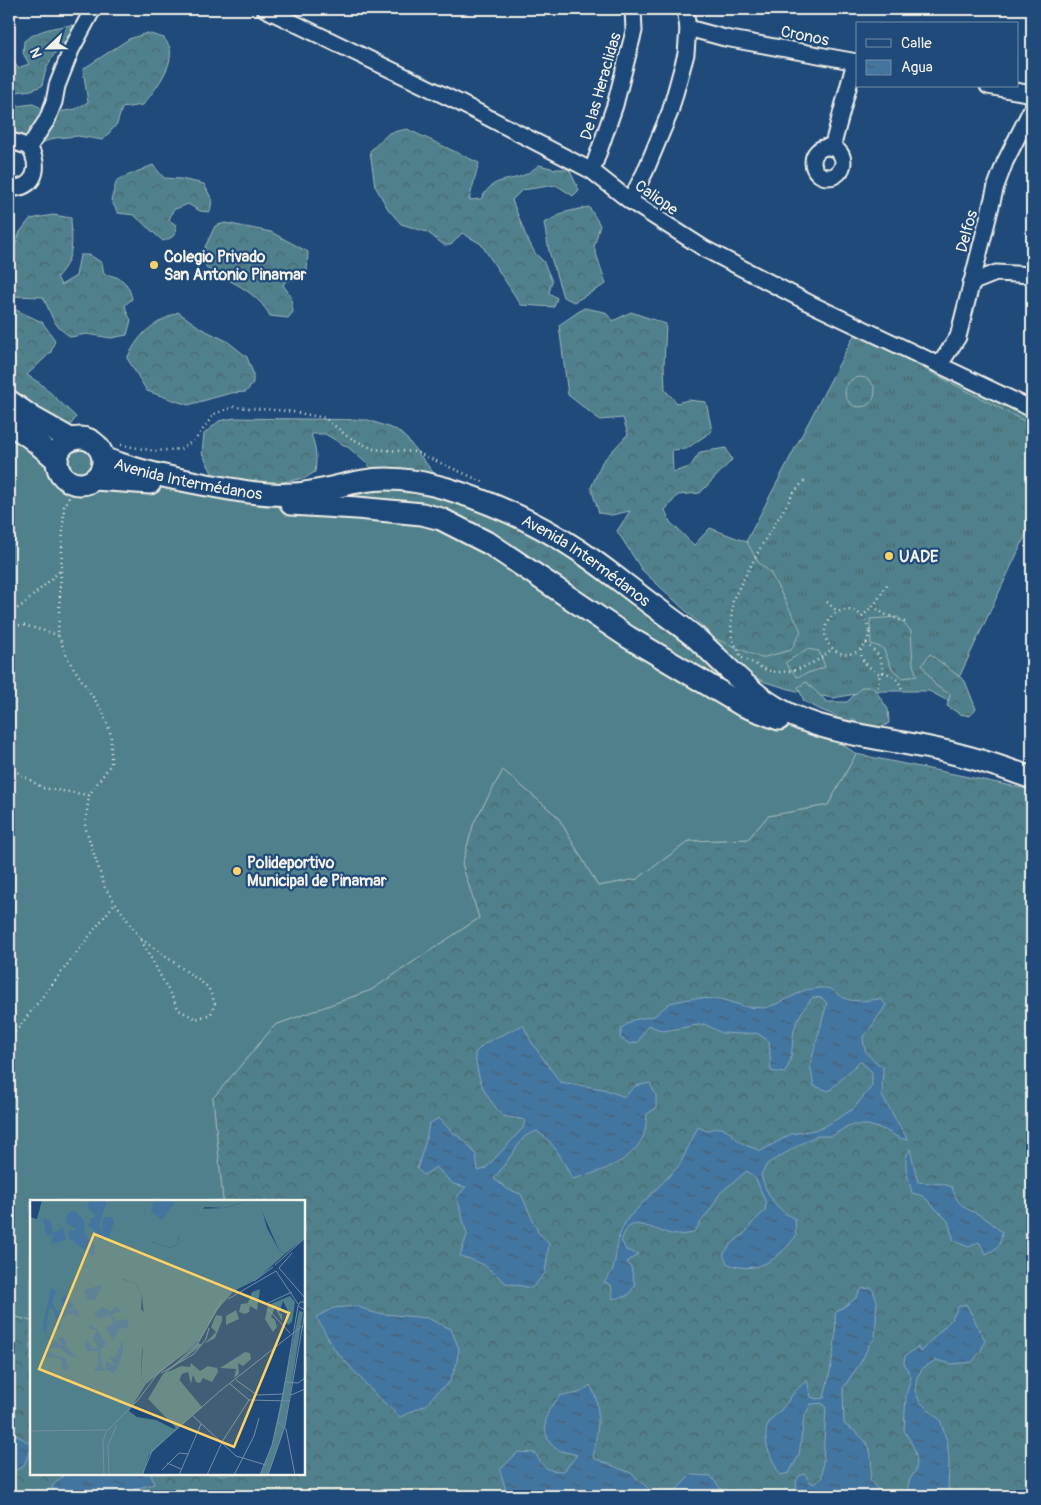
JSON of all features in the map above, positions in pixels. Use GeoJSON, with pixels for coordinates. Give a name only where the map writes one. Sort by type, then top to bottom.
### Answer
{"type":"FeatureCollection","features":[{"type":"Feature","properties":{"kind":"main road"},"geometry":{"type":"LineString","coordinates":[[9,401],[33,418],[72,440]]}},
{"type":"Feature","properties":{"kind":"main road"},"geometry":{"type":"LineString","coordinates":[[9,422],[57,460]]}},
{"type":"Feature","properties":{"kind":"main road"},"geometry":{"type":"LineString","coordinates":[[79,438],[87,439],[95,444],[103,458],[102,470],[86,482],[68,481],[62,476],[58,468],[59,452],[64,445],[79,438]]}},
{"type":"Feature","properties":{"kind":"main road","name":"Avenida Intermédanos"},"geometry":{"type":"LineString","coordinates":[[103,458],[130,468],[162,476],[233,490],[269,494],[294,494],[316,491],[365,480],[399,479],[450,489],[528,521],[577,549],[696,638],[730,672],[768,703],[781,710],[830,730],[928,747],[983,761],[1032,778]]}},
{"type":"Feature","properties":{"kind":"main road","name":"Avenida Intermédanos"},"geometry":{"type":"LineString","coordinates":[[86,482],[161,484],[232,497],[422,514],[441,519],[490,544],[628,637],[742,705],[829,734],[927,751],[982,766],[1032,783]]}},
{"type":"Feature","properties":{"kind":"street"},"geometry":{"type":"LineString","coordinates":[[29,147],[47,120],[54,102],[57,86],[71,50],[93,9]]}},
{"type":"Feature","properties":{"kind":"street","name":"Caliope"},"geometry":{"type":"LineString","coordinates":[[265,9],[458,102],[592,171],[630,201],[713,254],[810,304],[1032,409]]}},
{"type":"Feature","properties":{"kind":"street","name":"De las Heraclidas"},"geometry":{"type":"LineString","coordinates":[[592,171],[615,105],[634,31],[632,9]]}},
{"type":"Feature","properties":{"kind":"street"},"geometry":{"type":"LineString","coordinates":[[630,201],[645,172],[670,112],[686,54],[688,28],[685,9]]}},
{"type":"Feature","properties":{"kind":"street","name":"Cronos"},"geometry":{"type":"LineString","coordinates":[[688,28],[725,38],[856,62]]}},
{"type":"Feature","properties":{"kind":"street"},"geometry":{"type":"LineString","coordinates":[[832,148],[856,62]]}},
{"type":"Feature","properties":{"kind":"street"},"geometry":{"type":"LineString","coordinates":[[999,88],[1032,94]]}},
{"type":"Feature","properties":{"kind":"street","name":"Delfos"},"geometry":{"type":"LineString","coordinates":[[940,364],[958,337],[996,186],[1032,108]]}},
{"type":"Feature","properties":{"kind":"street"},"geometry":{"type":"LineString","coordinates":[[9,142],[29,147],[36,161],[34,176],[29,182],[23,186],[9,188]]}},
{"type":"Feature","properties":{"kind":"street"},"geometry":{"type":"LineString","coordinates":[[980,248],[991,263],[1009,273]]}},
{"type":"Feature","properties":{"kind":"street"},"geometry":{"type":"LineString","coordinates":[[971,283],[996,273],[1032,275]]}},
{"type":"Feature","properties":{"kind":"path"},"geometry":{"type":"LineString","coordinates":[[805,480],[795,491],[763,543],[733,599],[732,638],[743,658],[766,670],[776,672],[786,671],[816,661],[832,649]]}},
{"type":"Feature","properties":{"kind":"path"},"geometry":{"type":"LineString","coordinates":[[86,482],[64,507],[58,635],[69,662],[103,712],[112,735],[111,764],[89,795],[85,826],[104,888],[140,938],[179,1010],[196,1019],[211,1014],[215,1003],[208,987],[140,938]]}},
{"type":"Feature","properties":{"kind":"path"},"geometry":{"type":"LineString","coordinates":[[9,614],[24,604],[61,569]]}},
{"type":"Feature","properties":{"kind":"path"},"geometry":{"type":"LineString","coordinates":[[862,616],[873,606],[888,583]]}},
{"type":"Feature","properties":{"kind":"path"},"geometry":{"type":"LineString","coordinates":[[826,602],[838,612]]}},
{"type":"Feature","properties":{"kind":"path"},"geometry":{"type":"LineString","coordinates":[[873,606],[884,614],[905,622]]}},
{"type":"Feature","properties":{"kind":"path"},"geometry":{"type":"LineString","coordinates":[[850,610],[862,616],[867,622],[869,629],[866,643],[861,648],[848,654],[832,649],[824,631],[830,617],[838,612],[850,610]]}},
{"type":"Feature","properties":{"kind":"path"},"geometry":{"type":"LineString","coordinates":[[9,626],[24,625],[58,635]]}},
{"type":"Feature","properties":{"kind":"path"},"geometry":{"type":"LineString","coordinates":[[866,643],[878,653],[882,661],[882,673],[877,691]]}},
{"type":"Feature","properties":{"kind":"path"},"geometry":{"type":"LineString","coordinates":[[861,648],[862,658],[874,671],[896,678],[902,691]]}},
{"type":"Feature","properties":{"kind":"path"},"geometry":{"type":"LineString","coordinates":[[737,665],[743,658]]}},
{"type":"Feature","properties":{"kind":"path"},"geometry":{"type":"LineString","coordinates":[[9,767],[43,788],[89,795]]}},
{"type":"Feature","properties":{"kind":"path"},"geometry":{"type":"LineString","coordinates":[[9,1040],[115,903]]}},
{"type":"Feature","properties":{"kind":"green space"},"geometry":{"type":"Polygon","coordinates":[[[74,25],[70,37],[60,46],[49,63],[42,86],[31,90],[10,93],[9,95],[9,55],[18,68],[29,64],[23,53],[24,41],[48,29],[74,25]]]}},
{"type":"Feature","properties":{"kind":"green space"},"geometry":{"type":"Polygon","coordinates":[[[147,33],[164,38],[170,48],[170,55],[169,63],[162,79],[143,105],[122,108],[117,124],[103,140],[78,136],[55,138],[9,155],[9,107],[33,104],[48,111],[76,109],[88,102],[83,69],[129,39],[147,33]]]}},
{"type":"Feature","properties":{"kind":"green space"},"geometry":{"type":"Polygon","coordinates":[[[407,129],[479,163],[469,200],[481,199],[494,184],[524,175],[539,165],[555,169],[569,169],[579,190],[573,196],[556,185],[522,190],[512,200],[526,236],[535,253],[543,261],[552,281],[549,293],[557,298],[554,307],[521,305],[481,244],[462,233],[451,245],[444,245],[427,232],[401,224],[388,209],[375,186],[370,151],[389,133],[407,129]]]}},
{"type":"Feature","properties":{"kind":"green space"},"geometry":{"type":"Polygon","coordinates":[[[153,165],[164,178],[181,179],[204,184],[212,200],[210,212],[200,211],[188,204],[173,210],[169,220],[176,225],[176,232],[172,237],[163,241],[134,215],[118,213],[111,200],[117,180],[153,165]]]}},
{"type":"Feature","properties":{"kind":"green space"},"geometry":{"type":"Polygon","coordinates":[[[589,207],[600,225],[594,247],[606,284],[574,302],[563,297],[549,251],[544,223],[566,212],[589,207]]]}},
{"type":"Feature","properties":{"kind":"green space"},"geometry":{"type":"Polygon","coordinates":[[[53,215],[71,218],[72,243],[70,256],[57,277],[61,285],[76,276],[80,255],[90,255],[102,263],[104,274],[119,278],[126,284],[130,293],[132,299],[125,305],[131,320],[127,335],[111,338],[86,334],[71,337],[56,324],[43,297],[9,296],[9,249],[15,246],[20,232],[30,219],[53,215]]]}},
{"type":"Feature","properties":{"kind":"green space"},"geometry":{"type":"Polygon","coordinates":[[[225,223],[271,232],[308,252],[307,271],[300,280],[287,280],[283,285],[291,296],[293,312],[288,318],[270,316],[250,293],[206,268],[205,247],[215,226],[225,223]]]}},
{"type":"Feature","properties":{"kind":"green space"},"geometry":{"type":"Polygon","coordinates":[[[584,308],[605,312],[613,321],[631,312],[666,324],[665,390],[677,403],[688,400],[706,402],[712,431],[686,449],[672,450],[673,472],[690,467],[700,452],[726,448],[732,460],[700,493],[678,495],[665,510],[670,522],[694,545],[710,528],[747,542],[758,562],[770,572],[801,631],[791,650],[761,658],[716,639],[642,570],[617,531],[630,511],[612,515],[599,513],[591,488],[602,462],[628,434],[623,418],[600,420],[568,395],[559,325],[584,308]]]}},
{"type":"Feature","properties":{"kind":"green space"},"geometry":{"type":"Polygon","coordinates":[[[9,309],[16,310],[42,322],[55,340],[51,352],[27,375],[41,384],[76,417],[70,426],[52,418],[9,392],[9,367],[11,367],[9,363],[9,309]]]}},
{"type":"Feature","properties":{"kind":"green space"},"geometry":{"type":"Polygon","coordinates":[[[178,312],[202,329],[227,341],[247,357],[253,373],[253,383],[246,392],[231,393],[188,405],[147,391],[127,358],[142,335],[160,321],[178,312]]]}},
{"type":"Feature","properties":{"kind":"green space","name":"UADE"},"geometry":{"type":"Polygon","coordinates":[[[859,326],[1032,409],[1032,522],[948,701],[929,691],[873,691],[833,698],[800,692],[765,682],[736,668],[778,718],[269,495],[365,480],[492,506],[702,630],[702,616],[727,578],[859,326]]]}},
{"type":"Feature","properties":{"kind":"green space"},"geometry":{"type":"Polygon","coordinates":[[[856,333],[1032,414],[1032,425],[856,333]]]}},
{"type":"Feature","properties":{"kind":"green space"},"geometry":{"type":"Polygon","coordinates":[[[860,377],[871,381],[875,392],[871,403],[860,407],[849,403],[845,392],[849,381],[860,377]]]}},
{"type":"Feature","properties":{"kind":"green space"},"geometry":{"type":"Polygon","coordinates":[[[234,418],[368,420],[397,430],[407,439],[436,476],[431,493],[407,493],[374,470],[349,448],[325,434],[311,434],[316,453],[315,472],[305,478],[265,485],[213,475],[202,453],[204,434],[219,421],[234,418]]]}},
{"type":"Feature","properties":{"kind":"green space","name":"Polideportivo Municipal de Pinamar"},"geometry":{"type":"Polygon","coordinates":[[[9,421],[163,481],[422,516],[778,718],[829,734],[856,754],[828,805],[768,816],[748,839],[689,841],[637,879],[598,886],[558,817],[503,770],[474,822],[462,864],[479,918],[371,990],[275,1025],[213,1098],[223,1200],[30,1200],[30,1321],[9,1315],[9,421]]]}},
{"type":"Feature","properties":{"kind":"green space"},"geometry":{"type":"Polygon","coordinates":[[[898,617],[911,631],[913,665],[917,676],[903,678],[892,669],[883,648],[871,644],[870,619],[898,617]]]}},
{"type":"Feature","properties":{"kind":"green space"},"geometry":{"type":"Polygon","coordinates":[[[807,649],[819,651],[825,667],[797,677],[785,663],[807,649]]]}},
{"type":"Feature","properties":{"kind":"green space"},"geometry":{"type":"Polygon","coordinates":[[[930,654],[965,681],[976,709],[970,716],[960,714],[947,706],[950,694],[936,686],[922,665],[930,654]]]}},
{"type":"Feature","properties":{"kind":"green space"},"geometry":{"type":"Polygon","coordinates":[[[806,682],[827,702],[847,702],[862,687],[873,687],[888,709],[889,723],[871,734],[853,718],[846,727],[834,715],[804,701],[798,687],[806,682]]]}},
{"type":"Feature","properties":{"kind":"green space"},"geometry":{"type":"Polygon","coordinates":[[[856,754],[1032,790],[1032,1496],[9,1496],[9,1315],[30,1321],[30,1475],[305,1475],[305,1200],[223,1200],[213,1098],[275,1025],[371,990],[479,918],[462,864],[474,822],[503,770],[558,817],[598,886],[637,879],[689,841],[748,839],[768,816],[828,805],[856,754]]]}},
{"type":"Feature","properties":{"kind":"water"},"geometry":{"type":"Polygon","coordinates":[[[831,989],[840,996],[852,1000],[880,999],[886,1005],[863,1036],[864,1047],[868,1054],[883,1067],[882,1096],[908,1140],[868,1125],[849,1125],[832,1136],[817,1136],[806,1141],[767,1164],[761,1175],[763,1182],[777,1206],[795,1219],[796,1236],[782,1252],[758,1266],[749,1268],[728,1264],[723,1255],[731,1244],[744,1234],[765,1211],[766,1203],[756,1179],[747,1171],[720,1193],[693,1233],[677,1235],[646,1226],[630,1226],[621,1240],[626,1250],[638,1254],[627,1262],[631,1267],[635,1286],[627,1296],[613,1299],[611,1285],[604,1282],[613,1269],[618,1242],[624,1225],[627,1219],[679,1166],[698,1127],[707,1131],[723,1128],[737,1140],[761,1151],[791,1134],[820,1129],[853,1109],[872,1086],[872,1072],[860,1061],[829,1091],[814,1086],[810,1065],[827,1003],[822,998],[813,997],[799,1017],[794,1031],[791,1058],[784,1073],[771,1071],[769,1041],[757,1033],[722,1033],[704,1024],[663,1031],[648,1025],[638,1042],[630,1044],[620,1038],[622,1028],[633,1020],[654,1016],[670,1003],[694,998],[720,999],[747,1007],[764,1008],[805,990],[831,989]]]}},
{"type":"Feature","properties":{"kind":"water"},"geometry":{"type":"Polygon","coordinates":[[[523,1025],[532,1043],[560,1082],[603,1089],[625,1097],[635,1086],[650,1083],[656,1096],[656,1108],[647,1114],[644,1134],[638,1146],[612,1166],[572,1179],[554,1146],[537,1131],[525,1136],[494,1179],[509,1190],[521,1194],[538,1232],[549,1244],[545,1273],[532,1288],[506,1283],[484,1265],[460,1256],[467,1235],[457,1197],[466,1187],[453,1184],[436,1167],[424,1175],[417,1169],[429,1124],[439,1118],[451,1131],[466,1142],[476,1155],[478,1171],[485,1169],[523,1128],[525,1120],[503,1116],[491,1101],[480,1080],[475,1053],[485,1043],[523,1025]]]}},
{"type":"Feature","properties":{"kind":"water"},"geometry":{"type":"Polygon","coordinates":[[[910,1149],[918,1182],[943,1184],[952,1187],[961,1205],[988,1220],[1002,1232],[1000,1243],[996,1248],[986,1254],[979,1242],[969,1247],[954,1241],[948,1221],[923,1196],[912,1193],[906,1165],[907,1154],[910,1149]]]}},
{"type":"Feature","properties":{"kind":"water"},"geometry":{"type":"Polygon","coordinates":[[[872,1288],[877,1301],[875,1338],[843,1388],[844,1424],[860,1436],[869,1447],[871,1453],[870,1480],[879,1491],[887,1491],[897,1496],[798,1496],[796,1482],[799,1476],[805,1474],[809,1481],[814,1484],[822,1478],[826,1408],[822,1403],[811,1404],[804,1417],[799,1455],[789,1473],[780,1475],[766,1441],[767,1428],[771,1419],[807,1381],[811,1397],[817,1399],[824,1398],[834,1345],[835,1313],[855,1299],[861,1289],[872,1288]]]}},
{"type":"Feature","properties":{"kind":"water"},"geometry":{"type":"Polygon","coordinates":[[[966,1304],[985,1340],[981,1351],[972,1362],[952,1364],[936,1360],[923,1368],[917,1377],[915,1391],[920,1402],[940,1420],[947,1441],[949,1458],[948,1496],[897,1496],[907,1492],[909,1481],[916,1470],[917,1460],[914,1448],[904,1430],[906,1396],[911,1377],[904,1363],[905,1356],[918,1347],[920,1352],[952,1319],[958,1307],[966,1304]]]}},
{"type":"Feature","properties":{"kind":"water"},"geometry":{"type":"Polygon","coordinates":[[[357,1306],[374,1313],[427,1318],[451,1329],[459,1349],[456,1366],[449,1383],[436,1393],[426,1405],[400,1417],[375,1394],[335,1350],[316,1317],[333,1308],[357,1306]]]}},
{"type":"Feature","properties":{"kind":"water"},"geometry":{"type":"Polygon","coordinates":[[[590,1385],[596,1397],[598,1414],[598,1429],[593,1458],[631,1473],[652,1492],[676,1490],[691,1475],[711,1476],[726,1496],[505,1496],[506,1491],[500,1470],[518,1452],[535,1453],[546,1468],[558,1471],[564,1471],[577,1455],[557,1449],[551,1444],[546,1434],[546,1422],[548,1412],[561,1395],[577,1393],[590,1385]]]}},
{"type":"Feature","properties":{"kind":"water"},"geometry":{"type":"Polygon","coordinates":[[[9,1431],[30,1443],[30,1451],[23,1467],[9,1473],[9,1431]]]}},
{"type":"Feature","properties":{"kind":"water"},"geometry":{"type":"Polygon","coordinates":[[[64,1475],[151,1475],[154,1484],[134,1489],[130,1496],[55,1496],[52,1486],[64,1475]]]}},
{"type":"Feature","properties":{"kind":"place","name":"Colegio Privado San Antonio Pinamar"},"geometry":{"type":"Point","coordinates":[154,265]}},
{"type":"Feature","properties":{"kind":"place","name":"UADE"},"geometry":{"type":"Point","coordinates":[889,556]}},
{"type":"Feature","properties":{"kind":"place","name":"Polideportivo Municipal de Pinamar"},"geometry":{"type":"Point","coordinates":[237,871]}}]}
